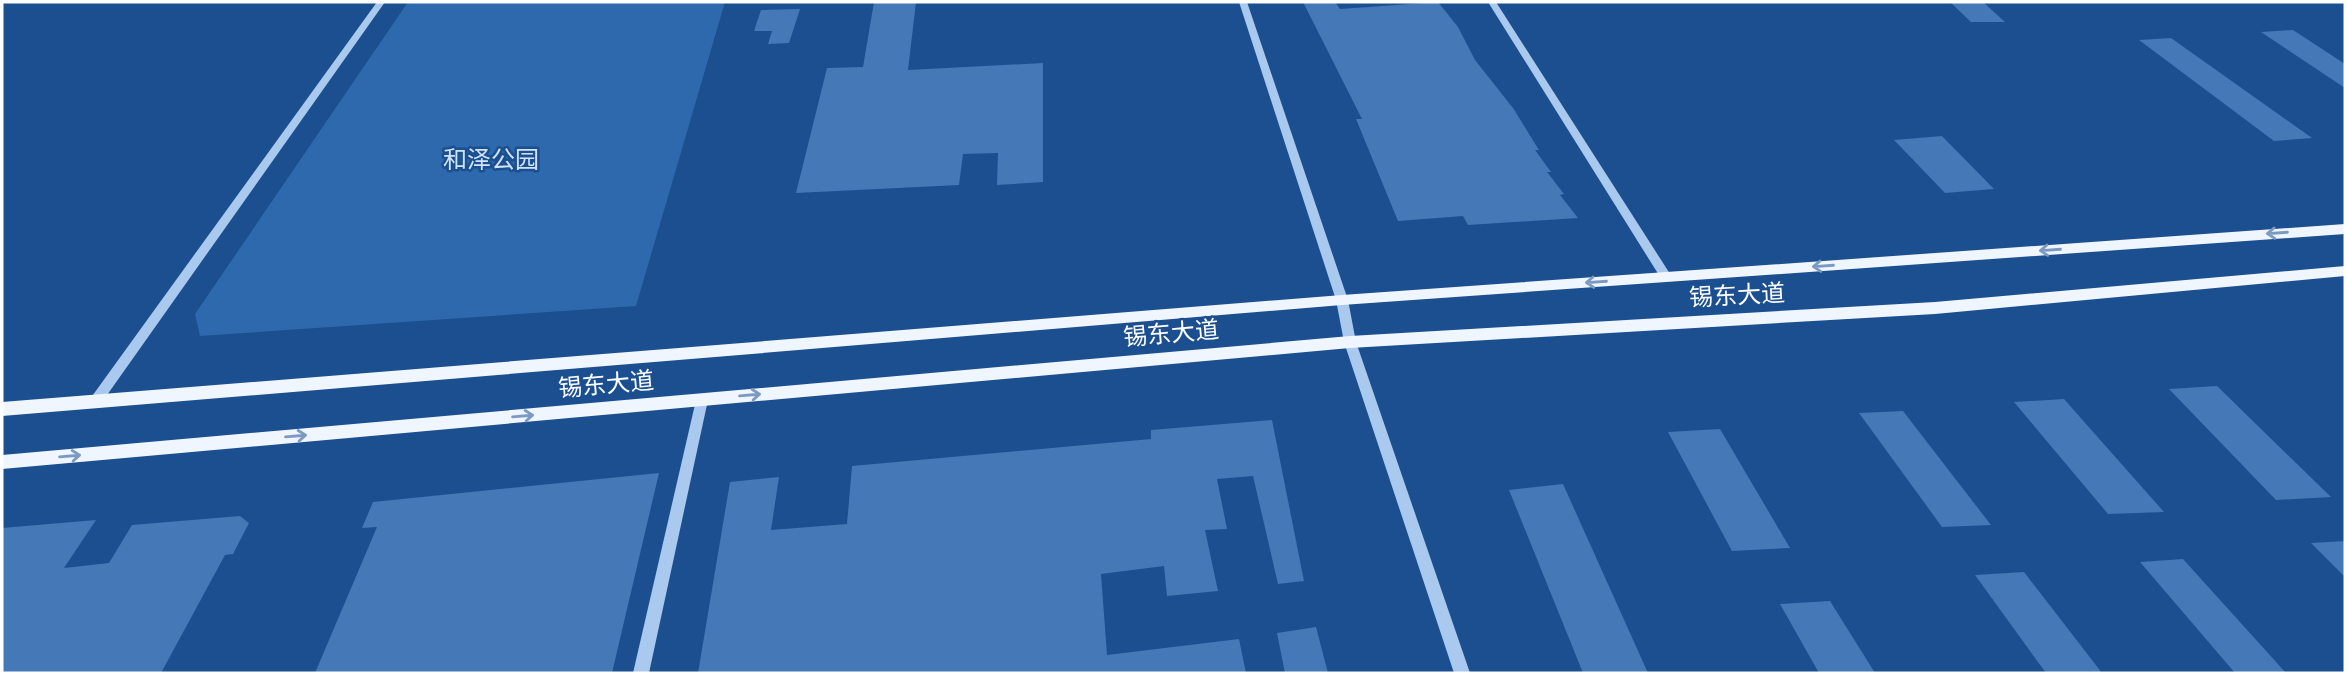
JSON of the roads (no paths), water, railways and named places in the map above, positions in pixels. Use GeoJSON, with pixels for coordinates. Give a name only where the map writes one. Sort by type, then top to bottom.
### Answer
{"type":"FeatureCollection","features":[{"type":"Feature","properties":{"kind":"main road","name":"锡东大道"},"geometry":{"type":"LineString","coordinates":[[2,409],[1342,300],[2345,229]]}},
{"type":"Feature","properties":{"kind":"main road","name":"锡东大道"},"geometry":{"type":"LineString","coordinates":[[2,462],[1350,342],[1935,308],[2345,271]]}},
{"type":"Feature","properties":{"kind":"street"},"geometry":{"type":"LineString","coordinates":[[94,402],[381,2]]}},
{"type":"Feature","properties":{"kind":"street"},"geometry":{"type":"LineString","coordinates":[[1242,2],[1342,300],[1350,342],[1462,673]]}},
{"type":"Feature","properties":{"kind":"street"},"geometry":{"type":"LineString","coordinates":[[1492,2],[1667,277]]}},
{"type":"Feature","properties":{"kind":"street"},"geometry":{"type":"LineString","coordinates":[[641,673],[702,400]]}},
{"type":"Feature","properties":{"kind":"park label","name":"和泽公园"},"geometry":{"type":"Point","coordinates":[491,159]}}]}
